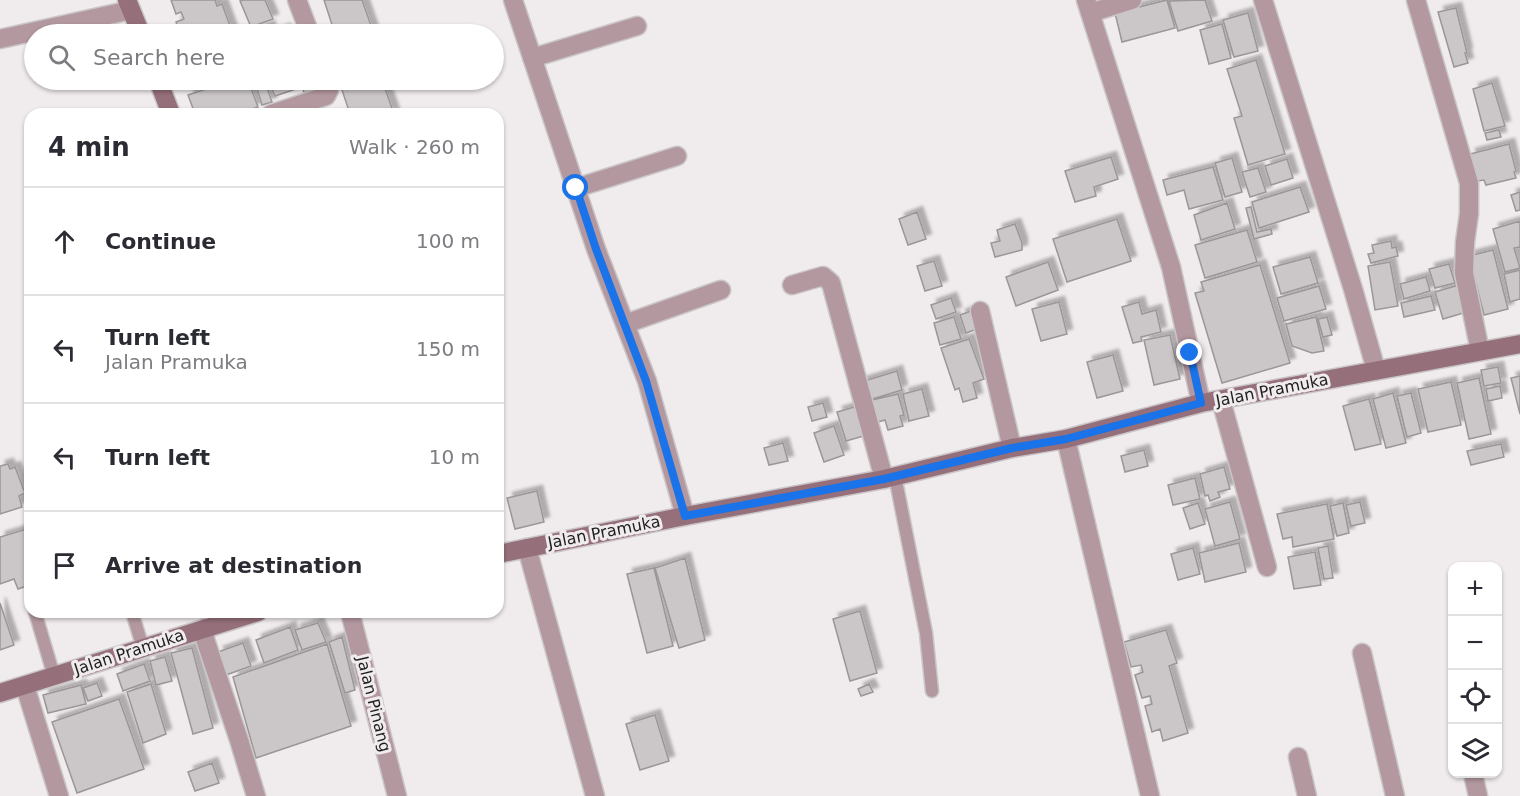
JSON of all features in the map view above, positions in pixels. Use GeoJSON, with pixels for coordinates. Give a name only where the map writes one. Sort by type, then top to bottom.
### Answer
{"type":"FeatureCollection","features":[{"type":"Feature","properties":{"kind":"street"},"geometry":{"type":"LineString","coordinates":[[297,0],[306,24]]}},
{"type":"Feature","properties":{"kind":"street"},"geometry":{"type":"LineString","coordinates":[[513,0],[576,188],[646,381],[685,516]]}},
{"type":"Feature","properties":{"kind":"street"},"geometry":{"type":"LineString","coordinates":[[1131,0],[1088,6],[1171,267],[1201,403]]}},
{"type":"Feature","properties":{"kind":"street"},"geometry":{"type":"LineString","coordinates":[[1263,0],[1376,370]]}},
{"type":"Feature","properties":{"kind":"street"},"geometry":{"type":"LineString","coordinates":[[1416,0],[1469,183],[1464,273],[1480,351]]}},
{"type":"Feature","properties":{"kind":"street"},"geometry":{"type":"LineString","coordinates":[[57,24],[129,5],[137,24]]}},
{"type":"Feature","properties":{"kind":"street"},"geometry":{"type":"LineString","coordinates":[[532,58],[637,26]]}},
{"type":"Feature","properties":{"kind":"street"},"geometry":{"type":"LineString","coordinates":[[0,39],[24,33]]}},
{"type":"Feature","properties":{"kind":"street"},"geometry":{"type":"LineString","coordinates":[[162,90],[169,108]]}},
{"type":"Feature","properties":{"kind":"street"},"geometry":{"type":"LineString","coordinates":[[290,108],[326,96],[329,90]]}},
{"type":"Feature","properties":{"kind":"street"},"geometry":{"type":"LineString","coordinates":[[576,188],[677,156]]}},
{"type":"Feature","properties":{"kind":"street"},"geometry":{"type":"LineString","coordinates":[[792,285],[823,276],[831,283],[889,478]]}},
{"type":"Feature","properties":{"kind":"street"},"geometry":{"type":"LineString","coordinates":[[625,324],[721,290]]}},
{"type":"Feature","properties":{"kind":"street"},"geometry":{"type":"LineString","coordinates":[[980,311],[1012,448]]}},
{"type":"Feature","properties":{"kind":"street","name":"Jalan Pramuka"},"geometry":{"type":"LineString","coordinates":[[504,553],[889,478],[1012,448],[1066,439],[1201,403],[1520,344]]}},
{"type":"Feature","properties":{"kind":"street"},"geometry":{"type":"LineString","coordinates":[[1221,400],[1267,567]]}},
{"type":"Feature","properties":{"kind":"street"},"geometry":{"type":"LineString","coordinates":[[1066,439],[1150,796]]}},
{"type":"Feature","properties":{"kind":"street"},"geometry":{"type":"LineString","coordinates":[[527,548],[595,796]]}},
{"type":"Feature","properties":{"kind":"street","name":"Jalan Pramuka"},"geometry":{"type":"LineString","coordinates":[[0,693],[238,618]]}},
{"type":"Feature","properties":{"kind":"street","name":"Jalan Pinang"},"geometry":{"type":"LineString","coordinates":[[352,618],[397,796]]}},
{"type":"Feature","properties":{"kind":"street"},"geometry":{"type":"LineString","coordinates":[[205,628],[205,639],[240,740],[256,796]]}},
{"type":"Feature","properties":{"kind":"street"},"geometry":{"type":"LineString","coordinates":[[1362,653],[1395,796]]}},
{"type":"Feature","properties":{"kind":"street"},"geometry":{"type":"LineString","coordinates":[[25,686],[59,796]]}},
{"type":"Feature","properties":{"kind":"street"},"geometry":{"type":"LineString","coordinates":[[1298,757],[1307,796]]}},
{"type":"Feature","properties":{"kind":"street"},"geometry":{"type":"LineString","coordinates":[[1474,778],[1478,796]]}},
{"type":"Feature","properties":{"kind":"lane"},"geometry":{"type":"LineString","coordinates":[[889,478],[926,633],[932,692]]}},
{"type":"Feature","properties":{"kind":"lane"},"geometry":{"type":"LineString","coordinates":[[37,618],[54,676]]}},
{"type":"Feature","properties":{"kind":"lane"},"geometry":{"type":"LineString","coordinates":[[134,618],[143,648]]}},
{"type":"Feature","properties":{"kind":"building"},"geometry":{"type":"Polygon","coordinates":[[[171,0],[215,0],[217,6],[222,4],[229,24],[177,24],[176,22],[184,19],[181,12],[176,14],[171,0]]]}},
{"type":"Feature","properties":{"kind":"building"},"geometry":{"type":"Polygon","coordinates":[[[265,0],[273,19],[259,24],[250,24],[240,1],[265,0]]]}},
{"type":"Feature","properties":{"kind":"building"},"geometry":{"type":"Polygon","coordinates":[[[324,0],[362,0],[370,24],[332,24],[324,0]]]}},
{"type":"Feature","properties":{"kind":"building"},"geometry":{"type":"Polygon","coordinates":[[[1167,0],[1175,28],[1122,42],[1115,13],[1167,0]]]}},
{"type":"Feature","properties":{"kind":"building"},"geometry":{"type":"Polygon","coordinates":[[[1205,0],[1212,21],[1178,31],[1169,1],[1205,0]]]}},
{"type":"Feature","properties":{"kind":"building"},"geometry":{"type":"Polygon","coordinates":[[[1456,8],[1468,63],[1454,67],[1438,12],[1456,8]]]}},
{"type":"Feature","properties":{"kind":"building"},"geometry":{"type":"Polygon","coordinates":[[[1248,13],[1258,51],[1234,57],[1223,20],[1248,13]]]}},
{"type":"Feature","properties":{"kind":"building"},"geometry":{"type":"Polygon","coordinates":[[[1222,24],[1231,58],[1209,64],[1200,30],[1222,24]]]}},
{"type":"Feature","properties":{"kind":"building"},"geometry":{"type":"Polygon","coordinates":[[[1256,60],[1285,154],[1248,165],[1234,118],[1242,116],[1227,69],[1256,60]]]}},
{"type":"Feature","properties":{"kind":"building"},"geometry":{"type":"Polygon","coordinates":[[[1492,83],[1505,126],[1484,131],[1473,89],[1492,83]]]}},
{"type":"Feature","properties":{"kind":"building"},"geometry":{"type":"Polygon","coordinates":[[[203,90],[252,90],[258,107],[193,108],[188,95],[203,90]]]}},
{"type":"Feature","properties":{"kind":"building"},"geometry":{"type":"Polygon","coordinates":[[[258,90],[268,90],[272,102],[262,105],[258,90]]]}},
{"type":"Feature","properties":{"kind":"building"},"geometry":{"type":"Polygon","coordinates":[[[272,90],[293,90],[275,96],[272,90]]]}},
{"type":"Feature","properties":{"kind":"building"},"geometry":{"type":"Polygon","coordinates":[[[303,90],[319,90],[304,93],[303,90]]]}},
{"type":"Feature","properties":{"kind":"building"},"geometry":{"type":"Polygon","coordinates":[[[342,90],[386,90],[392,108],[348,108],[342,90]]]}},
{"type":"Feature","properties":{"kind":"building"},"geometry":{"type":"Polygon","coordinates":[[[1499,130],[1501,137],[1487,140],[1485,133],[1499,130]]]}},
{"type":"Feature","properties":{"kind":"building"},"geometry":{"type":"Polygon","coordinates":[[[1509,144],[1516,178],[1486,185],[1484,180],[1478,181],[1470,154],[1509,144]]]}},
{"type":"Feature","properties":{"kind":"building"},"geometry":{"type":"Polygon","coordinates":[[[1111,157],[1118,179],[1094,187],[1096,196],[1075,202],[1065,171],[1111,157]]]}},
{"type":"Feature","properties":{"kind":"building"},"geometry":{"type":"Polygon","coordinates":[[[1232,158],[1242,192],[1225,197],[1215,163],[1232,158]]]}},
{"type":"Feature","properties":{"kind":"building"},"geometry":{"type":"Polygon","coordinates":[[[1287,159],[1293,178],[1271,185],[1265,166],[1287,159]]]}},
{"type":"Feature","properties":{"kind":"building"},"geometry":{"type":"Polygon","coordinates":[[[1213,167],[1223,200],[1189,209],[1184,190],[1167,195],[1163,180],[1213,167]]]}},
{"type":"Feature","properties":{"kind":"building"},"geometry":{"type":"Polygon","coordinates":[[[1258,168],[1266,192],[1250,197],[1242,172],[1258,168]]]}},
{"type":"Feature","properties":{"kind":"building"},"geometry":{"type":"Polygon","coordinates":[[[1300,187],[1309,212],[1259,228],[1252,202],[1300,187]]]}},
{"type":"Feature","properties":{"kind":"building"},"geometry":{"type":"Polygon","coordinates":[[[1520,192],[1520,210],[1516,211],[1511,195],[1520,192]]]}},
{"type":"Feature","properties":{"kind":"building"},"geometry":{"type":"Polygon","coordinates":[[[1227,203],[1235,229],[1201,240],[1194,215],[1227,203]]]}},
{"type":"Feature","properties":{"kind":"building"},"geometry":{"type":"Polygon","coordinates":[[[1251,207],[1257,232],[1271,229],[1272,234],[1254,239],[1246,208],[1251,207]]]}},
{"type":"Feature","properties":{"kind":"building"},"geometry":{"type":"Polygon","coordinates":[[[917,212],[926,239],[908,245],[899,219],[917,212]]]}},
{"type":"Feature","properties":{"kind":"building"},"geometry":{"type":"Polygon","coordinates":[[[1117,219],[1131,261],[1067,282],[1053,239],[1117,219]]]}},
{"type":"Feature","properties":{"kind":"building"},"geometry":{"type":"Polygon","coordinates":[[[1520,221],[1520,247],[1514,248],[1520,268],[1505,272],[1493,229],[1520,221]]]}},
{"type":"Feature","properties":{"kind":"building"},"geometry":{"type":"Polygon","coordinates":[[[1015,224],[1022,243],[1022,250],[995,257],[991,243],[1000,241],[997,230],[1015,224]]]}},
{"type":"Feature","properties":{"kind":"building"},"geometry":{"type":"Polygon","coordinates":[[[1247,230],[1257,262],[1205,278],[1195,245],[1247,230]]]}},
{"type":"Feature","properties":{"kind":"building"},"geometry":{"type":"Polygon","coordinates":[[[1391,241],[1392,248],[1396,247],[1398,256],[1371,263],[1368,254],[1374,253],[1372,245],[1391,241]]]}},
{"type":"Feature","properties":{"kind":"building"},"geometry":{"type":"Polygon","coordinates":[[[1493,250],[1508,309],[1484,315],[1469,256],[1493,250]]]}},
{"type":"Feature","properties":{"kind":"building"},"geometry":{"type":"Polygon","coordinates":[[[1310,257],[1318,283],[1281,294],[1273,267],[1310,257]]]}},
{"type":"Feature","properties":{"kind":"building"},"geometry":{"type":"Polygon","coordinates":[[[934,261],[942,286],[925,291],[917,266],[934,261]]]}},
{"type":"Feature","properties":{"kind":"building"},"geometry":{"type":"Polygon","coordinates":[[[1048,262],[1058,290],[1016,306],[1006,277],[1048,262]]]}},
{"type":"Feature","properties":{"kind":"building"},"geometry":{"type":"Polygon","coordinates":[[[1390,262],[1398,306],[1375,310],[1368,266],[1390,262]]]}},
{"type":"Feature","properties":{"kind":"building"},"geometry":{"type":"Polygon","coordinates":[[[1449,264],[1455,283],[1435,288],[1429,269],[1449,264]]]}},
{"type":"Feature","properties":{"kind":"building"},"geometry":{"type":"Polygon","coordinates":[[[1260,265],[1290,363],[1222,383],[1195,293],[1204,291],[1201,282],[1260,265]]]}},
{"type":"Feature","properties":{"kind":"building"},"geometry":{"type":"Polygon","coordinates":[[[1520,270],[1520,299],[1510,302],[1504,274],[1520,270]]]}},
{"type":"Feature","properties":{"kind":"building"},"geometry":{"type":"Polygon","coordinates":[[[1426,277],[1430,291],[1404,299],[1400,284],[1426,277]]]}},
{"type":"Feature","properties":{"kind":"building"},"geometry":{"type":"Polygon","coordinates":[[[1462,284],[1470,311],[1443,319],[1435,292],[1462,284]]]}},
{"type":"Feature","properties":{"kind":"building"},"geometry":{"type":"Polygon","coordinates":[[[1319,286],[1326,309],[1284,321],[1277,298],[1319,286]]]}},
{"type":"Feature","properties":{"kind":"building"},"geometry":{"type":"Polygon","coordinates":[[[1431,296],[1435,310],[1404,317],[1401,303],[1431,296]]]}},
{"type":"Feature","properties":{"kind":"building"},"geometry":{"type":"Polygon","coordinates":[[[951,298],[956,312],[936,319],[931,305],[951,298]]]}},
{"type":"Feature","properties":{"kind":"building"},"geometry":{"type":"Polygon","coordinates":[[[1059,302],[1067,334],[1041,341],[1032,309],[1059,302]]]}},
{"type":"Feature","properties":{"kind":"building"},"geometry":{"type":"Polygon","coordinates":[[[1139,302],[1142,314],[1156,310],[1161,332],[1141,337],[1142,341],[1133,343],[1122,307],[1139,302]]]}},
{"type":"Feature","properties":{"kind":"building"},"geometry":{"type":"Polygon","coordinates":[[[971,311],[977,329],[966,333],[960,315],[971,311]]]}},
{"type":"Feature","properties":{"kind":"building"},"geometry":{"type":"Polygon","coordinates":[[[954,317],[961,339],[940,345],[934,323],[954,317]]]}},
{"type":"Feature","properties":{"kind":"building"},"geometry":{"type":"Polygon","coordinates":[[[1316,317],[1324,351],[1312,353],[1292,346],[1286,324],[1316,317]]]}},
{"type":"Feature","properties":{"kind":"building"},"geometry":{"type":"Polygon","coordinates":[[[1327,317],[1332,335],[1323,337],[1318,319],[1327,317]]]}},
{"type":"Feature","properties":{"kind":"building"},"geometry":{"type":"Polygon","coordinates":[[[1170,335],[1180,379],[1154,385],[1144,340],[1170,335]]]}},
{"type":"Feature","properties":{"kind":"building"},"geometry":{"type":"Polygon","coordinates":[[[969,339],[984,379],[973,383],[977,398],[963,402],[959,388],[955,390],[941,348],[969,339]]]}},
{"type":"Feature","properties":{"kind":"building"},"geometry":{"type":"Polygon","coordinates":[[[1113,355],[1123,391],[1097,398],[1087,362],[1113,355]]]}},
{"type":"Feature","properties":{"kind":"building"},"geometry":{"type":"Polygon","coordinates":[[[1498,367],[1501,383],[1484,386],[1481,370],[1498,367]]]}},
{"type":"Feature","properties":{"kind":"building"},"geometry":{"type":"Polygon","coordinates":[[[897,371],[902,390],[866,401],[861,382],[897,371]]]}},
{"type":"Feature","properties":{"kind":"building"},"geometry":{"type":"Polygon","coordinates":[[[1520,376],[1520,414],[1511,378],[1520,376]]]}},
{"type":"Feature","properties":{"kind":"building"},"geometry":{"type":"Polygon","coordinates":[[[1479,378],[1491,434],[1469,439],[1457,383],[1479,378]]]}},
{"type":"Feature","properties":{"kind":"building"},"geometry":{"type":"Polygon","coordinates":[[[1451,382],[1461,425],[1428,432],[1418,389],[1451,382]]]}},
{"type":"Feature","properties":{"kind":"building"},"geometry":{"type":"Polygon","coordinates":[[[1500,386],[1502,398],[1488,401],[1486,389],[1500,386]]]}},
{"type":"Feature","properties":{"kind":"building"},"geometry":{"type":"Polygon","coordinates":[[[922,389],[929,416],[909,421],[903,394],[922,389]]]}},
{"type":"Feature","properties":{"kind":"building"},"geometry":{"type":"Polygon","coordinates":[[[1393,393],[1406,443],[1386,448],[1373,399],[1393,393]]]}},
{"type":"Feature","properties":{"kind":"building"},"geometry":{"type":"Polygon","coordinates":[[[1411,393],[1421,433],[1407,437],[1397,396],[1411,393]]]}},
{"type":"Feature","properties":{"kind":"building"},"geometry":{"type":"Polygon","coordinates":[[[898,394],[904,415],[900,416],[903,426],[888,430],[885,420],[878,422],[872,400],[898,394]]]}},
{"type":"Feature","properties":{"kind":"building"},"geometry":{"type":"Polygon","coordinates":[[[1369,399],[1381,444],[1355,450],[1343,406],[1369,399]]]}},
{"type":"Feature","properties":{"kind":"building"},"geometry":{"type":"Polygon","coordinates":[[[823,403],[827,417],[812,421],[808,407],[823,403]]]}},
{"type":"Feature","properties":{"kind":"building"},"geometry":{"type":"Polygon","coordinates":[[[858,406],[867,435],[846,441],[837,412],[858,406]]]}},
{"type":"Feature","properties":{"kind":"building"},"geometry":{"type":"Polygon","coordinates":[[[834,426],[844,455],[824,462],[814,433],[834,426]]]}},
{"type":"Feature","properties":{"kind":"building"},"geometry":{"type":"Polygon","coordinates":[[[783,443],[788,461],[769,465],[764,448],[783,443]]]}},
{"type":"Feature","properties":{"kind":"building"},"geometry":{"type":"Polygon","coordinates":[[[1501,444],[1504,457],[1471,465],[1467,451],[1501,444]]]}},
{"type":"Feature","properties":{"kind":"building"},"geometry":{"type":"Polygon","coordinates":[[[1144,450],[1148,466],[1125,472],[1121,456],[1144,450]]]}},
{"type":"Feature","properties":{"kind":"building"},"geometry":{"type":"Polygon","coordinates":[[[8,464],[10,469],[15,467],[24,494],[19,496],[22,507],[0,514],[0,466],[8,464]]]}},
{"type":"Feature","properties":{"kind":"building"},"geometry":{"type":"Polygon","coordinates":[[[1224,467],[1230,489],[1218,492],[1220,497],[1210,501],[1208,495],[1205,496],[1200,474],[1224,467]]]}},
{"type":"Feature","properties":{"kind":"building"},"geometry":{"type":"Polygon","coordinates":[[[1195,478],[1200,499],[1173,505],[1168,485],[1195,478]]]}},
{"type":"Feature","properties":{"kind":"building"},"geometry":{"type":"Polygon","coordinates":[[[537,491],[544,522],[515,529],[507,498],[537,491]]]}},
{"type":"Feature","properties":{"kind":"building"},"geometry":{"type":"Polygon","coordinates":[[[1230,502],[1240,539],[1215,546],[1205,509],[1230,502]]]}},
{"type":"Feature","properties":{"kind":"building"},"geometry":{"type":"Polygon","coordinates":[[[1360,502],[1365,523],[1351,526],[1346,505],[1360,502]]]}},
{"type":"Feature","properties":{"kind":"building"},"geometry":{"type":"Polygon","coordinates":[[[1198,503],[1205,524],[1190,529],[1183,508],[1198,503]]]}},
{"type":"Feature","properties":{"kind":"building"},"geometry":{"type":"Polygon","coordinates":[[[1343,503],[1349,533],[1337,536],[1330,506],[1343,503]]]}},
{"type":"Feature","properties":{"kind":"building"},"geometry":{"type":"Polygon","coordinates":[[[1327,504],[1334,539],[1293,547],[1292,537],[1283,539],[1277,514],[1327,504]]]}},
{"type":"Feature","properties":{"kind":"building"},"geometry":{"type":"Polygon","coordinates":[[[24,530],[24,587],[18,589],[14,579],[0,584],[0,537],[24,530]]]}},
{"type":"Feature","properties":{"kind":"building"},"geometry":{"type":"Polygon","coordinates":[[[1239,543],[1246,572],[1205,582],[1199,553],[1239,543]]]}},
{"type":"Feature","properties":{"kind":"building"},"geometry":{"type":"Polygon","coordinates":[[[1328,546],[1333,578],[1324,579],[1318,548],[1328,546]]]}},
{"type":"Feature","properties":{"kind":"building"},"geometry":{"type":"Polygon","coordinates":[[[1193,548],[1200,574],[1178,580],[1171,554],[1193,548]]]}},
{"type":"Feature","properties":{"kind":"building"},"geometry":{"type":"Polygon","coordinates":[[[1315,552],[1321,585],[1294,589],[1288,557],[1315,552]]]}},
{"type":"Feature","properties":{"kind":"building"},"geometry":{"type":"Polygon","coordinates":[[[685,558],[705,640],[679,648],[655,568],[685,558]]]}},
{"type":"Feature","properties":{"kind":"building"},"geometry":{"type":"Polygon","coordinates":[[[654,568],[673,646],[647,653],[627,574],[654,568]]]}},
{"type":"Feature","properties":{"kind":"building"},"geometry":{"type":"Polygon","coordinates":[[[0,603],[14,645],[0,650],[0,603]]]}},
{"type":"Feature","properties":{"kind":"building"},"geometry":{"type":"Polygon","coordinates":[[[860,611],[877,673],[850,681],[833,619],[860,611]]]}},
{"type":"Feature","properties":{"kind":"building"},"geometry":{"type":"Polygon","coordinates":[[[318,623],[326,642],[302,650],[295,630],[318,623]]]}},
{"type":"Feature","properties":{"kind":"building"},"geometry":{"type":"Polygon","coordinates":[[[290,627],[298,650],[264,663],[256,640],[290,627]]]}},
{"type":"Feature","properties":{"kind":"building"},"geometry":{"type":"Polygon","coordinates":[[[1166,630],[1177,663],[1169,666],[1188,733],[1163,741],[1160,729],[1152,732],[1145,706],[1152,704],[1150,696],[1142,698],[1135,675],[1143,672],[1141,665],[1131,667],[1124,642],[1166,630]]]}},
{"type":"Feature","properties":{"kind":"building"},"geometry":{"type":"Polygon","coordinates":[[[342,637],[355,690],[345,693],[329,642],[342,637]]]}},
{"type":"Feature","properties":{"kind":"building"},"geometry":{"type":"Polygon","coordinates":[[[243,643],[251,666],[226,675],[218,652],[243,643]]]}},
{"type":"Feature","properties":{"kind":"building"},"geometry":{"type":"Polygon","coordinates":[[[327,644],[351,726],[256,758],[233,677],[327,644]]]}},
{"type":"Feature","properties":{"kind":"building"},"geometry":{"type":"Polygon","coordinates":[[[192,648],[213,728],[193,734],[171,653],[192,648]]]}},
{"type":"Feature","properties":{"kind":"building"},"geometry":{"type":"Polygon","coordinates":[[[165,657],[172,681],[156,685],[150,661],[165,657]]]}},
{"type":"Feature","properties":{"kind":"building"},"geometry":{"type":"Polygon","coordinates":[[[144,664],[150,681],[123,691],[117,674],[144,664]]]}},
{"type":"Feature","properties":{"kind":"building"},"geometry":{"type":"Polygon","coordinates":[[[97,683],[102,696],[88,701],[83,688],[97,683]]]}},
{"type":"Feature","properties":{"kind":"building"},"geometry":{"type":"Polygon","coordinates":[[[151,684],[166,734],[143,743],[127,692],[151,684]]]}},
{"type":"Feature","properties":{"kind":"building"},"geometry":{"type":"Polygon","coordinates":[[[869,684],[873,692],[861,696],[858,689],[869,684]]]}},
{"type":"Feature","properties":{"kind":"building"},"geometry":{"type":"Polygon","coordinates":[[[81,685],[86,704],[48,713],[43,695],[81,685]]]}},
{"type":"Feature","properties":{"kind":"building"},"geometry":{"type":"Polygon","coordinates":[[[119,699],[144,769],[77,793],[52,722],[119,699]]]}},
{"type":"Feature","properties":{"kind":"building"},"geometry":{"type":"Polygon","coordinates":[[[655,715],[669,761],[640,770],[626,724],[655,715]]]}},
{"type":"Feature","properties":{"kind":"building"},"geometry":{"type":"Polygon","coordinates":[[[212,763],[219,783],[195,791],[188,772],[212,763]]]}},
{"type":"Feature","properties":{"kind":"route"},"geometry":{"type":"LineString","coordinates":[[576,188],[596,249],[646,381],[685,516],[884,479],[1012,448],[1066,439],[1201,403],[1190,353]]}}]}
